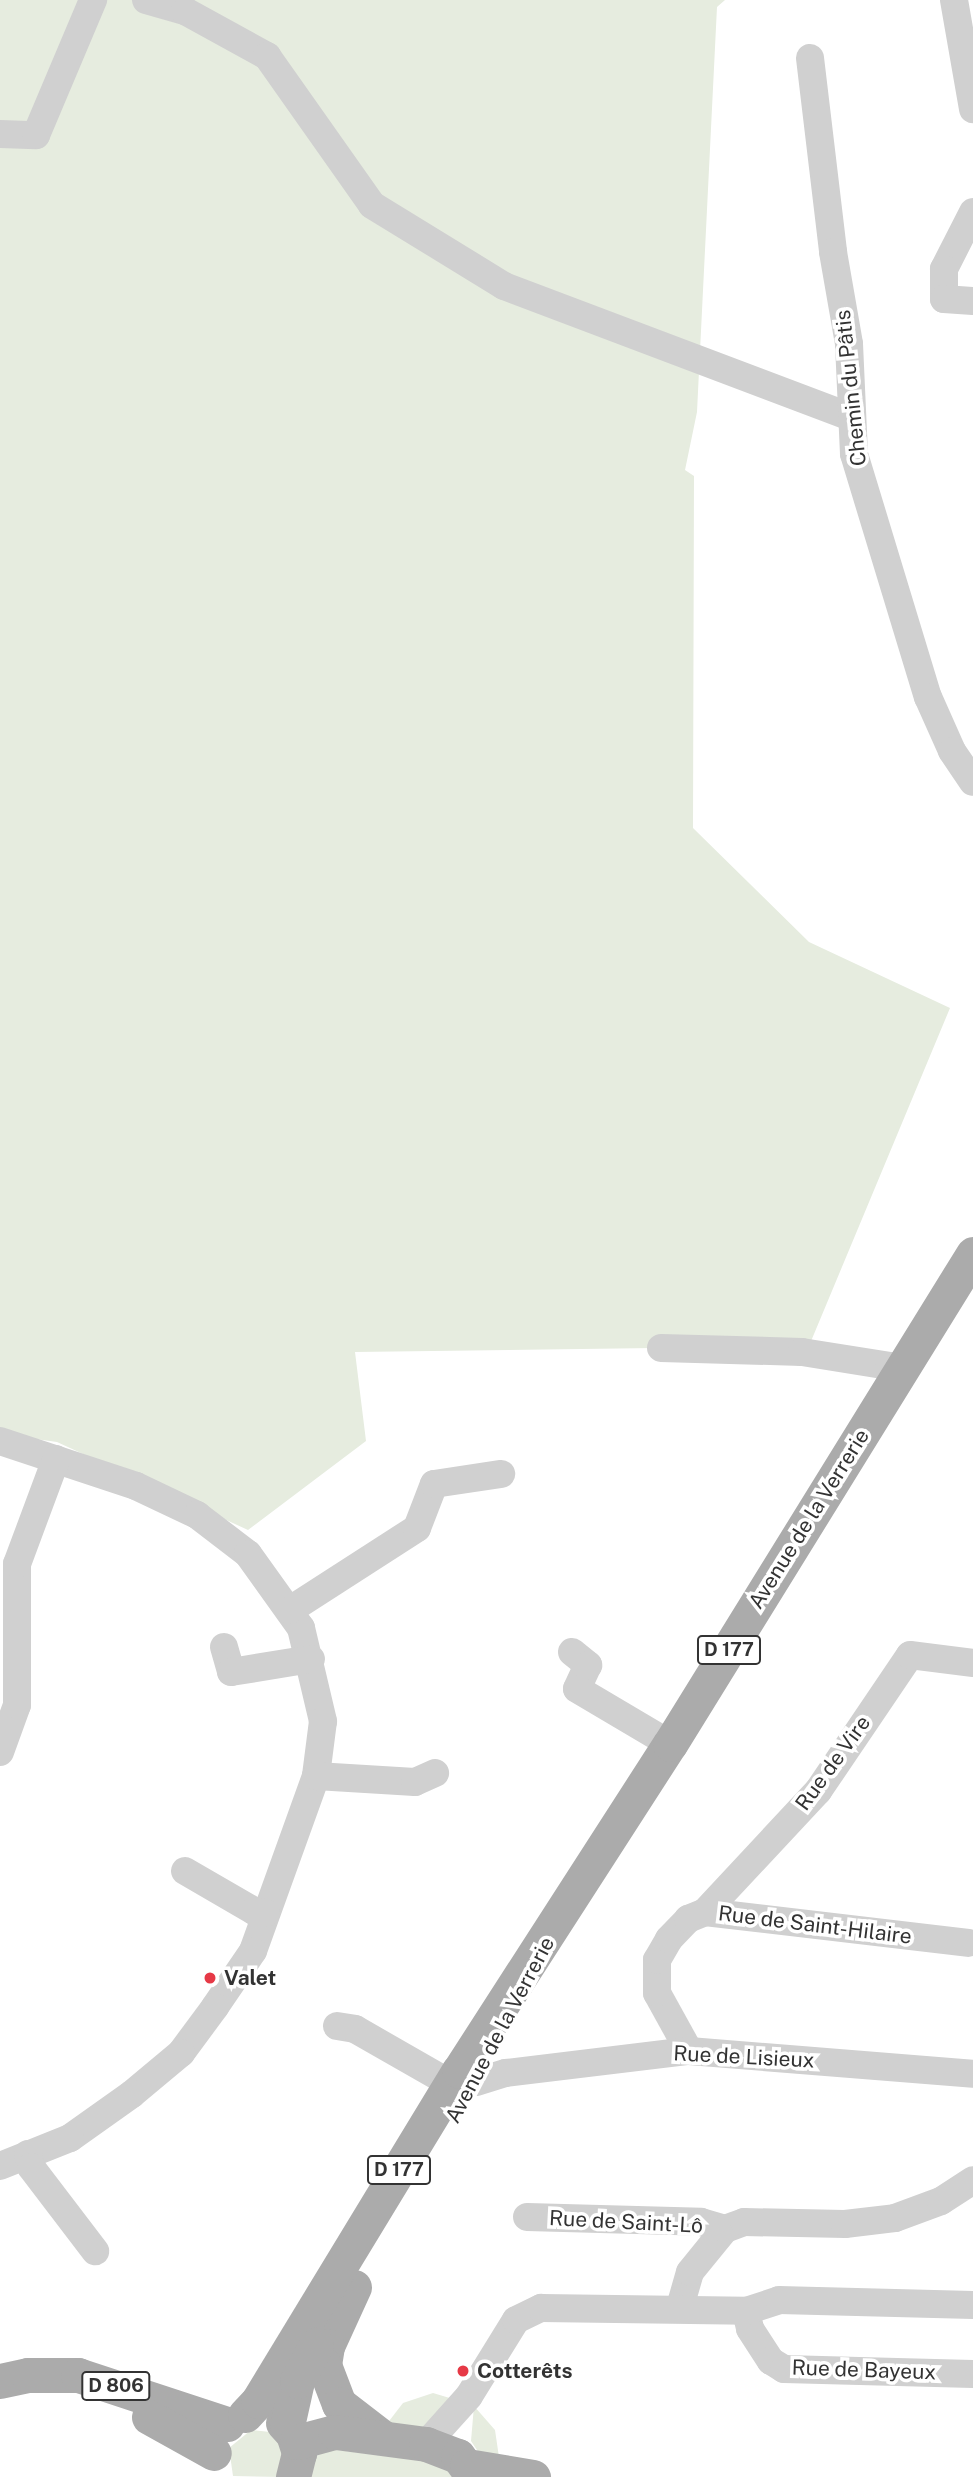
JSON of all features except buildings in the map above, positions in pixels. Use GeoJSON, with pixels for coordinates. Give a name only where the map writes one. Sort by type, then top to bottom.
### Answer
{"type":"FeatureCollection","features":[{"type":"Feature","properties":{"kind":"main road","name":"Avenue de la Verrerie"},"geometry":{"type":"LineString","coordinates":[[293,2477],[298,2465],[292,2434],[297,2381],[341,2299],[354,2287],[463,2083],[554,1926],[670,1744],[973,1254]]}},
{"type":"Feature","properties":{"kind":"main road","name":"Avenue de la Verrerie"},"geometry":{"type":"LineString","coordinates":[[226,2442],[257,2401],[463,2083]]}},
{"type":"Feature","properties":{"kind":"main road"},"geometry":{"type":"LineString","coordinates":[[354,2287],[327,2346],[324,2365],[339,2404],[385,2439]]}},
{"type":"Feature","properties":{"kind":"main road","name":"D 806"},"geometry":{"type":"LineString","coordinates":[[0,2381],[28,2375],[78,2375],[226,2442]]}},
{"type":"Feature","properties":{"kind":"main road","name":"D 806"},"geometry":{"type":"LineString","coordinates":[[0,2398],[29,2391],[76,2391],[226,2442]]}},
{"type":"Feature","properties":{"kind":"main road"},"geometry":{"type":"LineString","coordinates":[[226,2442],[267,2415],[292,2434],[335,2432],[426,2444],[458,2456],[470,2472],[533,2477]]}},
{"type":"Feature","properties":{"kind":"street"},"geometry":{"type":"LineString","coordinates":[[0,134],[36,135],[93,0]]}},
{"type":"Feature","properties":{"kind":"street"},"geometry":{"type":"LineString","coordinates":[[146,0],[186,11],[267,56],[372,205],[503,286],[850,417]]}},
{"type":"Feature","properties":{"kind":"street"},"geometry":{"type":"LineString","coordinates":[[954,0],[973,108]]}},
{"type":"Feature","properties":{"kind":"street","name":"Chemin du Pâtis"},"geometry":{"type":"LineString","coordinates":[[810,58],[833,252],[849,344],[854,393],[850,417],[854,454],[928,697],[952,751],[973,782]]}},
{"type":"Feature","properties":{"kind":"street"},"geometry":{"type":"LineString","coordinates":[[973,212],[944,269],[944,299],[973,301]]}},
{"type":"Feature","properties":{"kind":"street"},"geometry":{"type":"LineString","coordinates":[[661,1348],[802,1352],[889,1366],[900,1372]]}},
{"type":"Feature","properties":{"kind":"street"},"geometry":{"type":"LineString","coordinates":[[0,1441],[136,1486],[197,1515],[248,1554],[290,1610],[311,1659],[323,1721],[316,1776],[253,1951],[181,2053],[70,2138],[0,2166]]}},
{"type":"Feature","properties":{"kind":"street"},"geometry":{"type":"LineString","coordinates":[[0,1752],[17,1705],[8,1563],[56,1459]]}},
{"type":"Feature","properties":{"kind":"street"},"geometry":{"type":"LineString","coordinates":[[290,1610],[417,1528],[434,1484],[501,1474]]}},
{"type":"Feature","properties":{"kind":"street"},"geometry":{"type":"LineString","coordinates":[[224,1647],[230,1672],[311,1659]]}},
{"type":"Feature","properties":{"kind":"street"},"geometry":{"type":"LineString","coordinates":[[572,1652],[588,1665],[577,1689],[670,1744]]}},
{"type":"Feature","properties":{"kind":"street","name":"Rue de Vire"},"geometry":{"type":"LineString","coordinates":[[705,1912],[818,1791],[910,1655],[973,1663]]}},
{"type":"Feature","properties":{"kind":"street"},"geometry":{"type":"LineString","coordinates":[[316,1776],[415,1782],[435,1773]]}},
{"type":"Feature","properties":{"kind":"street"},"geometry":{"type":"LineString","coordinates":[[185,1871],[266,1913]]}},
{"type":"Feature","properties":{"kind":"street","name":"Rue de Saint-Hilaire"},"geometry":{"type":"LineString","coordinates":[[689,2051],[657,1993],[657,1961],[668,1939],[688,1919],[705,1912],[968,1943]]}},
{"type":"Feature","properties":{"kind":"street","name":"Avenue de la Verrerie"},"geometry":{"type":"LineString","coordinates":[[337,2026],[355,2029],[463,2083]]}},
{"type":"Feature","properties":{"kind":"street","name":"Rue de Lisieux"},"geometry":{"type":"LineString","coordinates":[[463,2083],[506,2073],[689,2051],[973,2074]]}},
{"type":"Feature","properties":{"kind":"street"},"geometry":{"type":"LineString","coordinates":[[28,2154],[31,2167],[95,2251]]}},
{"type":"Feature","properties":{"kind":"street","name":"Rue de Saint-Lô"},"geometry":{"type":"LineString","coordinates":[[680,2307],[690,2272],[725,2229],[744,2222],[845,2224],[895,2218],[941,2200],[973,2180]]}},
{"type":"Feature","properties":{"kind":"street","name":"Rue de Saint-Lô"},"geometry":{"type":"LineString","coordinates":[[527,2217],[701,2222],[725,2229]]}},
{"type":"Feature","properties":{"kind":"street"},"geometry":{"type":"LineString","coordinates":[[426,2444],[464,2402],[516,2320],[541,2308],[680,2307],[746,2311],[779,2300],[973,2305]]}},
{"type":"Feature","properties":{"kind":"street","name":"Rue de Bayeux"},"geometry":{"type":"LineString","coordinates":[[746,2311],[750,2329],[771,2361],[784,2369],[973,2374]]}},
{"type":"Feature","properties":{"kind":"street"},"geometry":{"type":"LineString","coordinates":[[464,2402],[470,2472]]}},
{"type":"Feature","properties":{"kind":"shaded area"},"geometry":{"type":"Polygon","coordinates":[[[0,0],[725,0],[717,7],[697,412],[685,470],[694,476],[693,828],[809,942],[950,1008],[809,1346],[355,1352],[366,1441],[248,1530],[57,1442],[0,1434],[0,0]]]}},
{"type":"Feature","properties":{"kind":"shaded area"},"geometry":{"type":"Polygon","coordinates":[[[433,2393],[453,2399],[425,2429],[386,2425],[403,2403],[433,2393]]]}},
{"type":"Feature","properties":{"kind":"shaded area"},"geometry":{"type":"Polygon","coordinates":[[[474,2406],[495,2430],[500,2464],[483,2459],[471,2441],[474,2406]]]}},
{"type":"Feature","properties":{"kind":"shaded area"},"geometry":{"type":"Polygon","coordinates":[[[251,2430],[270,2432],[284,2445],[281,2477],[233,2476],[229,2448],[251,2430]]]}},
{"type":"Feature","properties":{"kind":"shaded area"},"geometry":{"type":"Polygon","coordinates":[[[313,2447],[443,2463],[460,2477],[311,2477],[313,2447]]]}},
{"type":"Feature","properties":{"kind":"place","name":"Valet"},"geometry":{"type":"Point","coordinates":[210,1978]}},
{"type":"Feature","properties":{"kind":"place","name":"Cotterêts"},"geometry":{"type":"Point","coordinates":[463,2371]}}]}
